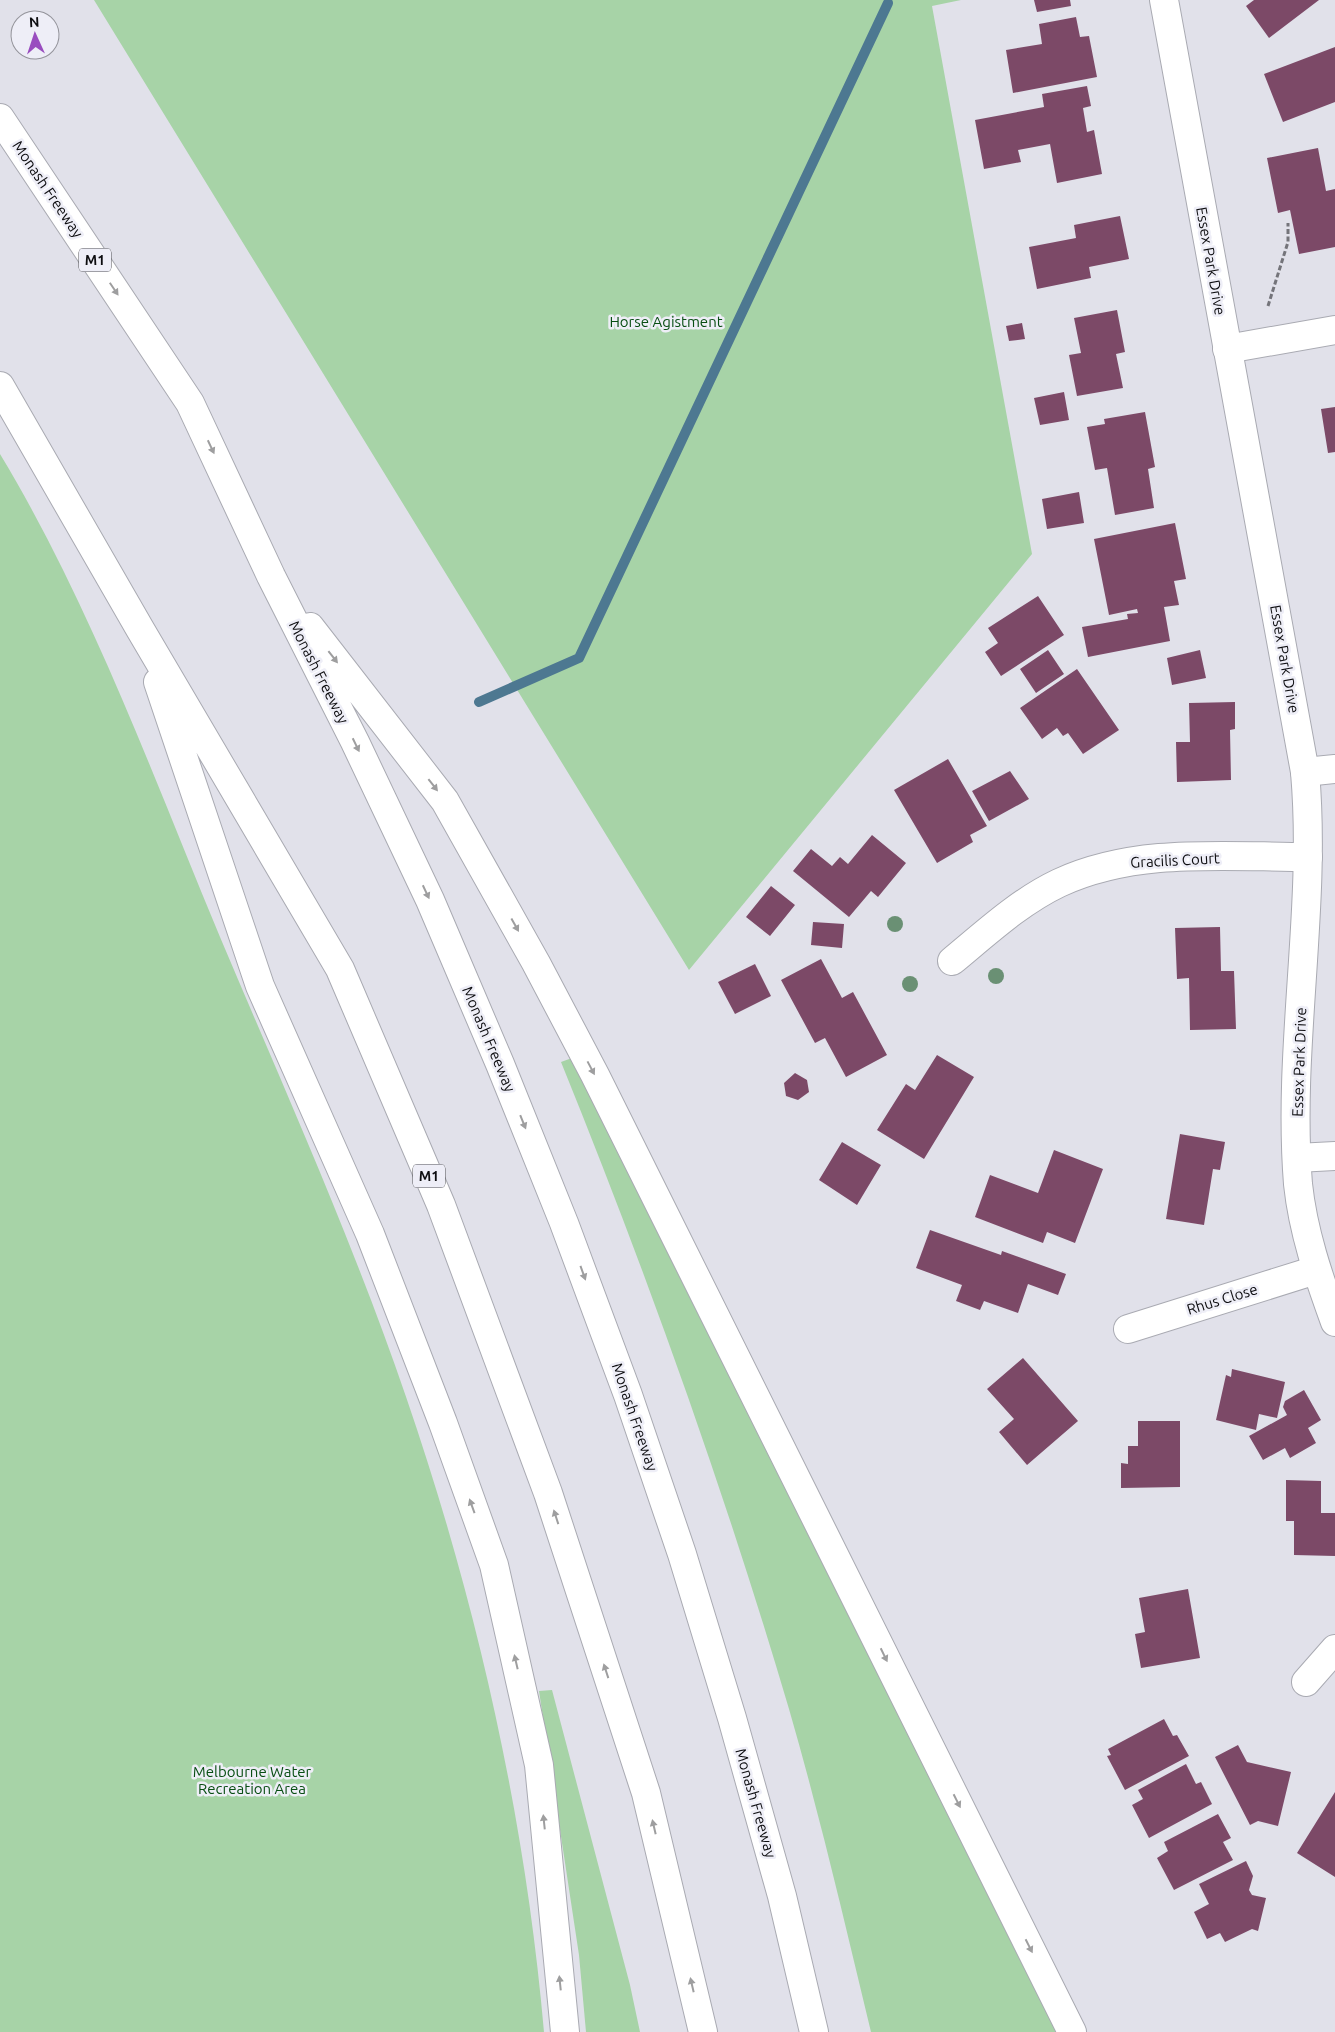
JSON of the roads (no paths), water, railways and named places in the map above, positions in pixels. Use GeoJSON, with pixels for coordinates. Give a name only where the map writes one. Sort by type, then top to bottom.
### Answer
{"type":"FeatureCollection","features":[{"type":"Feature","properties":{"kind":"main road","name":"Essex Park Drive"},"geometry":{"type":"LineString","coordinates":[[1164,0],[1305,772],[1308,857],[1297,1082],[1297,1158],[1303,1212],[1316,1270],[1335,1322]]}},
{"type":"Feature","properties":{"kind":"main road","name":"Monash Freeway"},"geometry":{"type":"LineString","coordinates":[[0,118],[190,403],[271,576],[355,742],[430,900],[500,1064],[568,1232],[628,1395],[687,1572],[732,1718],[782,1896],[814,2032]]}},
{"type":"Feature","properties":{"kind":"main road"},"geometry":{"type":"LineString","coordinates":[[1227,349],[1335,330]]}},
{"type":"Feature","properties":{"kind":"main road","name":"M1"},"geometry":{"type":"LineString","coordinates":[[0,386],[340,969],[441,1205],[548,1494],[646,1793],[703,2032]]}},
{"type":"Feature","properties":{"kind":"main road"},"geometry":{"type":"LineString","coordinates":[[271,576],[445,801],[507,911],[595,1075],[1072,2032]]}},
{"type":"Feature","properties":{"kind":"main road"},"geometry":{"type":"LineString","coordinates":[[140,629],[260,986],[370,1234],[443,1423],[494,1565],[539,1765],[565,2032]]}},
{"type":"Feature","properties":{"kind":"main road"},"geometry":{"type":"LineString","coordinates":[[1305,772],[1335,769]]}},
{"type":"Feature","properties":{"kind":"main road","name":"Gracilis Court"},"geometry":{"type":"LineString","coordinates":[[952,961],[1007,916],[1037,895],[1089,871],[1150,858],[1308,857]]}},
{"type":"Feature","properties":{"kind":"main road"},"geometry":{"type":"LineString","coordinates":[[1297,1158],[1335,1156]]}},
{"type":"Feature","properties":{"kind":"main road","name":"Rhus Close"},"geometry":{"type":"LineString","coordinates":[[1128,1328],[1316,1270]]}},
{"type":"Feature","properties":{"kind":"main road"},"geometry":{"type":"LineString","coordinates":[[1306,1682],[1335,1649]]}},
{"type":"Feature","properties":{"kind":"waterway"},"geometry":{"type":"LineString","coordinates":[[479,702],[579,658],[888,3]]}},
{"type":"Feature","properties":{"kind":"park label","name":"Horse Agistment"},"geometry":{"type":"Point","coordinates":[666,321]}},
{"type":"Feature","properties":{"kind":"park label","name":"Melbourne Water Recreation Area"},"geometry":{"type":"Point","coordinates":[252,1780]}}]}
